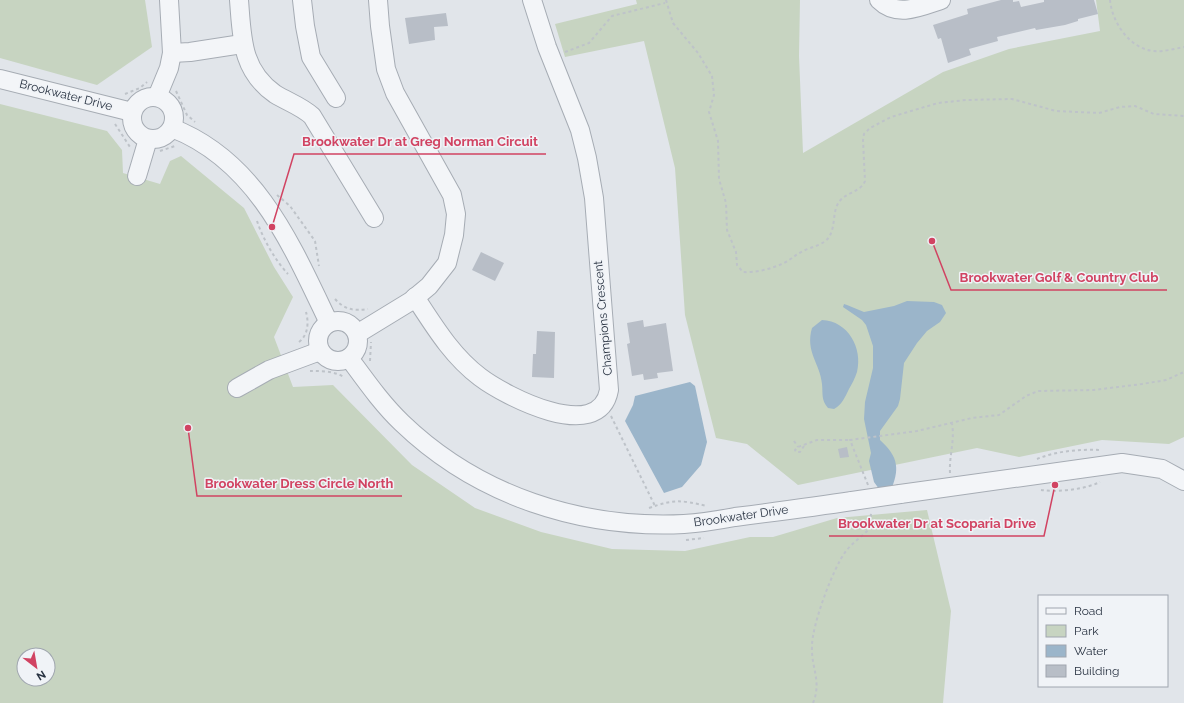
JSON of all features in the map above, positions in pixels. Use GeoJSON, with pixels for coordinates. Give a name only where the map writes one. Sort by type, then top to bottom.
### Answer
{"type":"FeatureCollection","features":[{"type":"Feature","properties":{"kind":"street"},"geometry":{"type":"LineString","coordinates":[[157,97],[169,68],[172,53],[169,0]]}},
{"type":"Feature","properties":{"kind":"street"},"geometry":{"type":"LineString","coordinates":[[239,0],[242,44],[252,70],[262,84],[287,101],[302,107],[312,116],[374,218]]}},
{"type":"Feature","properties":{"kind":"street"},"geometry":{"type":"LineString","coordinates":[[302,0],[311,57],[336,98]]}},
{"type":"Feature","properties":{"kind":"street"},"geometry":{"type":"LineString","coordinates":[[357,334],[415,297],[429,286],[447,262],[454,235],[456,214],[452,195],[395,93],[386,69],[378,0]]}},
{"type":"Feature","properties":{"kind":"street","name":"Champions Crescent"},"geometry":{"type":"LineString","coordinates":[[415,297],[456,355],[480,377],[525,402],[571,416],[587,416],[597,411],[607,399],[609,390],[594,198],[587,158],[580,130],[551,56],[532,0]]}},
{"type":"Feature","properties":{"kind":"street"},"geometry":{"type":"LineString","coordinates":[[879,0],[889,8],[899,11],[908,10],[941,0]]}},
{"type":"Feature","properties":{"kind":"street"},"geometry":{"type":"LineString","coordinates":[[172,53],[190,52],[242,44]]}},
{"type":"Feature","properties":{"kind":"street","name":"Brookwater Drive"},"geometry":{"type":"LineString","coordinates":[[0,79],[132,112]]}},
{"type":"Feature","properties":{"kind":"street"},"geometry":{"type":"LineString","coordinates":[[139,169],[153,145],[172,128],[174,114],[167,102],[157,97],[146,97],[140,101],[132,112],[132,126],[141,136],[153,145]]}},
{"type":"Feature","properties":{"kind":"street"},"geometry":{"type":"LineString","coordinates":[[172,128],[186,134],[206,146],[236,170],[259,195],[274,215],[291,244],[329,322]]}},
{"type":"Feature","properties":{"kind":"street"},"geometry":{"type":"LineString","coordinates":[[342,321],[354,328],[357,334],[358,347],[349,358],[336,361],[330,359],[320,350],[318,338],[320,332],[329,322],[342,321]]}},
{"type":"Feature","properties":{"kind":"street"},"geometry":{"type":"LineString","coordinates":[[237,388],[269,370],[320,350]]}},
{"type":"Feature","properties":{"kind":"street","name":"Brookwater Drive"},"geometry":{"type":"LineString","coordinates":[[349,358],[374,392],[402,423],[441,456],[471,475],[520,499],[560,512],[625,524],[686,524],[1122,463],[1162,468],[1184,481]]}},
{"type":"Feature","properties":{"kind":"path"},"geometry":{"type":"LineString","coordinates":[[1110,0],[1114,17],[1128,38],[1137,45],[1153,51],[1184,47]]}},
{"type":"Feature","properties":{"kind":"path"},"geometry":{"type":"LineString","coordinates":[[551,56],[589,43],[612,16],[666,2],[678,30],[698,54],[712,76],[714,90],[710,112],[718,142],[719,179],[726,203],[727,230],[736,252],[737,265],[743,272],[782,264],[802,251],[825,242],[830,236],[835,209],[839,202],[863,186],[865,174],[864,134],[878,122],[891,117],[948,101],[1012,99],[1056,111],[1099,113],[1120,107],[1135,106],[1154,114],[1184,116]]}},
{"type":"Feature","properties":{"kind":"path"},"geometry":{"type":"LineString","coordinates":[[114,122],[130,147],[129,158],[139,169]]}},
{"type":"Feature","properties":{"kind":"path"},"geometry":{"type":"LineString","coordinates":[[153,145],[180,148]]}},
{"type":"Feature","properties":{"kind":"path"},"geometry":{"type":"LineString","coordinates":[[256,217],[260,229],[281,266],[292,278]]}},
{"type":"Feature","properties":{"kind":"path"},"geometry":{"type":"LineString","coordinates":[[306,309],[308,327],[300,342],[293,346],[305,371],[322,371],[340,374],[350,381]]}},
{"type":"Feature","properties":{"kind":"path"},"geometry":{"type":"LineString","coordinates":[[798,448],[817,440],[858,439],[952,423],[972,418],[999,415],[1026,396],[1038,391],[1094,390],[1166,380],[1184,372]]}},
{"type":"Feature","properties":{"kind":"path"},"geometry":{"type":"LineString","coordinates":[[606,419],[611,415],[655,506]]}},
{"type":"Feature","properties":{"kind":"path"},"geometry":{"type":"LineString","coordinates":[[950,474],[949,458],[953,431],[952,423]]}},
{"type":"Feature","properties":{"kind":"path"},"geometry":{"type":"LineString","coordinates":[[850,440],[869,489]]}},
{"type":"Feature","properties":{"kind":"path"},"geometry":{"type":"LineString","coordinates":[[794,441],[798,448],[795,450],[798,453],[804,446]]}},
{"type":"Feature","properties":{"kind":"path"},"geometry":{"type":"LineString","coordinates":[[1040,490],[1054,491],[1092,486],[1107,479]]}},
{"type":"Feature","properties":{"kind":"path"},"geometry":{"type":"LineString","coordinates":[[813,703],[818,682],[812,655],[814,629],[824,595],[842,556],[849,547],[870,528],[872,522],[871,507]]}},
{"type":"Feature","properties":{"kind":"path"},"geometry":{"type":"LineString","coordinates":[[685,540],[706,538]]}},
{"type":"Feature","properties":{"kind":"green space"},"geometry":{"type":"Polygon","coordinates":[[[0,0],[145,0],[152,47],[97,85],[0,58],[0,0]]]}},
{"type":"Feature","properties":{"kind":"green space"},"geometry":{"type":"Polygon","coordinates":[[[636,0],[800,0],[799,56],[803,153],[943,72],[1009,49],[1100,31],[1096,0],[1184,0],[1184,437],[1169,444],[1102,440],[1019,457],[977,448],[798,485],[747,444],[716,438],[685,315],[675,168],[644,41],[565,57],[555,24],[637,4],[636,0]]]}},
{"type":"Feature","properties":{"kind":"green space"},"geometry":{"type":"Polygon","coordinates":[[[0,104],[107,131],[122,150],[123,173],[160,184],[170,161],[181,156],[244,208],[274,267],[293,297],[274,337],[293,387],[333,385],[412,465],[475,508],[541,532],[612,549],[685,551],[750,537],[773,537],[837,518],[927,510],[951,611],[943,703],[0,703],[0,104]]]}},
{"type":"Feature","properties":{"kind":"water"},"geometry":{"type":"Polygon","coordinates":[[[907,301],[934,302],[942,305],[946,313],[940,322],[927,331],[904,363],[898,406],[880,431],[880,440],[891,452],[896,464],[895,477],[890,492],[882,493],[874,482],[869,461],[871,453],[864,419],[865,402],[873,368],[873,346],[866,325],[862,320],[843,307],[844,304],[864,312],[894,306],[907,301]]]}},
{"type":"Feature","properties":{"kind":"water"},"geometry":{"type":"Polygon","coordinates":[[[822,320],[839,325],[846,331],[852,337],[858,354],[857,372],[854,379],[843,400],[834,409],[828,408],[824,402],[821,377],[810,344],[812,328],[822,320]]]}},
{"type":"Feature","properties":{"kind":"water"},"geometry":{"type":"Polygon","coordinates":[[[690,382],[695,386],[707,442],[701,465],[682,487],[664,493],[625,421],[633,405],[635,396],[690,382]]]}},
{"type":"Feature","properties":{"kind":"building"},"geometry":{"type":"Polygon","coordinates":[[[1001,0],[1013,0],[1013,2],[1019,1],[1021,7],[1044,2],[1044,0],[1094,0],[1098,14],[1078,19],[1078,21],[1065,25],[1036,30],[1035,28],[997,37],[998,41],[969,49],[971,55],[948,63],[941,38],[938,39],[933,25],[968,14],[967,9],[1001,0]]]}},
{"type":"Feature","properties":{"kind":"building"},"geometry":{"type":"Polygon","coordinates":[[[446,13],[448,26],[434,27],[435,40],[409,44],[405,18],[446,13]]]}},
{"type":"Feature","properties":{"kind":"building"},"geometry":{"type":"Polygon","coordinates":[[[481,252],[504,263],[495,281],[472,270],[481,252]]]}},
{"type":"Feature","properties":{"kind":"building"},"geometry":{"type":"Polygon","coordinates":[[[643,320],[644,327],[666,323],[673,371],[657,373],[658,378],[644,380],[643,374],[632,376],[627,344],[630,343],[627,323],[643,320]]]}},
{"type":"Feature","properties":{"kind":"building"},"geometry":{"type":"Polygon","coordinates":[[[537,331],[555,332],[554,378],[532,377],[533,354],[536,354],[537,331]]]}},
{"type":"Feature","properties":{"kind":"building"},"geometry":{"type":"Polygon","coordinates":[[[847,447],[849,457],[840,458],[838,449],[847,447]]]}},
{"type":"Feature","properties":{"kind":"place","name":"Brookwater Dr at Greg Norman Circuit"},"geometry":{"type":"Point","coordinates":[272,227]}},
{"type":"Feature","properties":{"kind":"place","name":"Brookwater Golf & Country Club"},"geometry":{"type":"Point","coordinates":[932,241]}},
{"type":"Feature","properties":{"kind":"place","name":"Brookwater Dress Circle North"},"geometry":{"type":"Point","coordinates":[188,428]}},
{"type":"Feature","properties":{"kind":"place","name":"Brookwater Dr at Scoparia Drive"},"geometry":{"type":"Point","coordinates":[1055,485]}}]}
